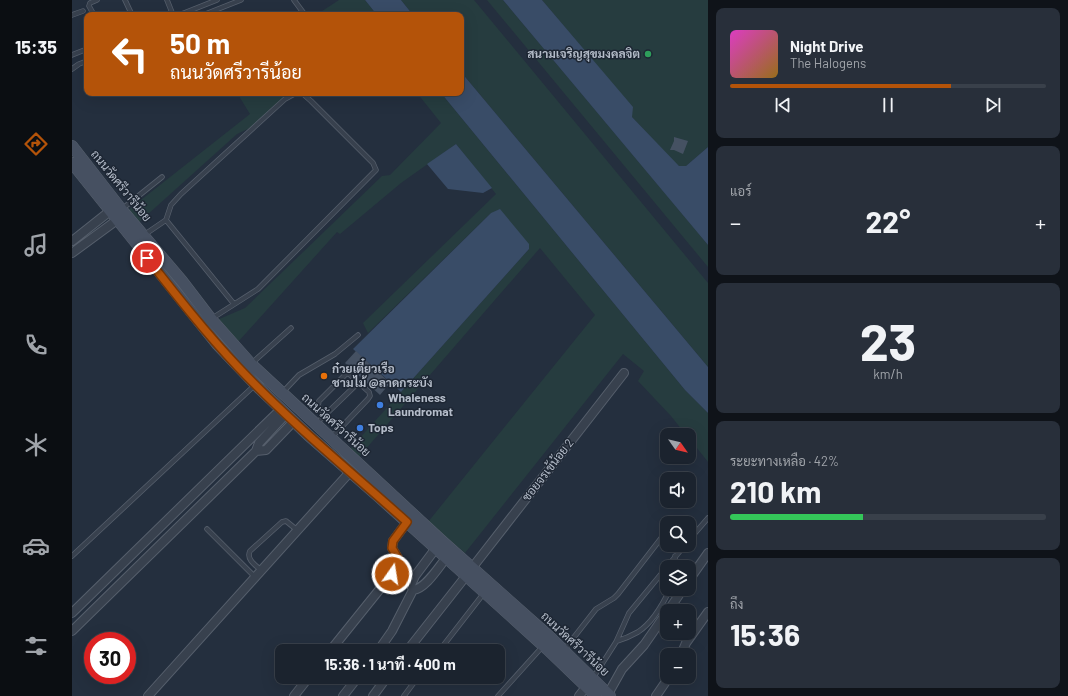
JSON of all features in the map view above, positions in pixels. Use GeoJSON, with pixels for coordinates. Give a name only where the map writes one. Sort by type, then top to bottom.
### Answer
{"type":"FeatureCollection","features":[{"type":"Feature","properties":{"kind":"main road","name":"ถนนวัดศรีวารีน้อย"},"geometry":{"type":"LineString","coordinates":[[72,146],[116,213],[143,235],[182,281],[211,319],[251,364],[298,408],[319,422],[331,438],[469,572],[564,651],[586,687],[609,695]]}},
{"type":"Feature","properties":{"kind":"main road","name":"ถนนวัดศรีวารีน้อย"},"geometry":{"type":"LineString","coordinates":[[72,163],[116,213],[217,344],[255,384],[287,415],[446,558],[469,572],[485,592],[596,696]]}},
{"type":"Feature","properties":{"kind":"main road"},"geometry":{"type":"LineString","coordinates":[[287,415],[298,408]]}},
{"type":"Feature","properties":{"kind":"street"},"geometry":{"type":"LineString","coordinates":[[81,246],[73,240],[116,213]]}},
{"type":"Feature","properties":{"kind":"street"},"geometry":{"type":"LineString","coordinates":[[72,253],[116,213]]}},
{"type":"Feature","properties":{"kind":"street","name":"ซอยจรเข้น้อย 2"},"geometry":{"type":"LineString","coordinates":[[412,644],[624,373]]}},
{"type":"Feature","properties":{"kind":"street"},"geometry":{"type":"LineString","coordinates":[[72,631],[256,451],[266,450],[287,415]]}},
{"type":"Feature","properties":{"kind":"street"},"geometry":{"type":"LineString","coordinates":[[72,613],[287,415]]}},
{"type":"Feature","properties":{"kind":"street"},"geometry":{"type":"LineString","coordinates":[[148,696],[350,472]]}},
{"type":"Feature","properties":{"kind":"street"},"geometry":{"type":"LineString","coordinates":[[336,644],[392,574],[398,562],[398,558],[392,548],[393,541],[407,522]]}},
{"type":"Feature","properties":{"kind":"street"},"geometry":{"type":"LineString","coordinates":[[383,644],[392,631],[413,590],[411,585],[415,576],[436,548]]}},
{"type":"Feature","properties":{"kind":"street"},"geometry":{"type":"LineString","coordinates":[[696,570],[708,553]]}},
{"type":"Feature","properties":{"kind":"street"},"geometry":{"type":"LineString","coordinates":[[413,590],[418,589],[425,584],[446,558]]}},
{"type":"Feature","properties":{"kind":"street"},"geometry":{"type":"LineString","coordinates":[[684,648],[708,612]]}},
{"type":"Feature","properties":{"kind":"street"},"geometry":{"type":"LineString","coordinates":[[609,695],[622,669],[644,645],[660,622]]}},
{"type":"Feature","properties":{"kind":"street"},"geometry":{"type":"LineString","coordinates":[[294,696],[303,684]]}},
{"type":"Feature","properties":{"kind":"street"},"geometry":{"type":"LineString","coordinates":[[343,696],[352,684]]}},
{"type":"Feature","properties":{"kind":"street"},"geometry":{"type":"LineString","coordinates":[[372,696],[381,684]]}},
{"type":"Feature","properties":{"kind":"street"},"geometry":{"type":"LineString","coordinates":[[656,696],[664,684]]}},
{"type":"Feature","properties":{"kind":"lane"},"geometry":{"type":"LineString","coordinates":[[93,12],[90,3],[97,0]]}},
{"type":"Feature","properties":{"kind":"lane"},"geometry":{"type":"LineString","coordinates":[[125,0],[131,12]]}},
{"type":"Feature","properties":{"kind":"lane"},"geometry":{"type":"LineString","coordinates":[[167,0],[172,12]]}},
{"type":"Feature","properties":{"kind":"lane"},"geometry":{"type":"LineString","coordinates":[[185,12],[205,2],[217,0]]}},
{"type":"Feature","properties":{"kind":"lane"},"geometry":{"type":"LineString","coordinates":[[211,12],[241,0]]}},
{"type":"Feature","properties":{"kind":"lane"},"geometry":{"type":"LineString","coordinates":[[294,0],[303,12]]}},
{"type":"Feature","properties":{"kind":"lane"},"geometry":{"type":"LineString","coordinates":[[72,15],[83,11]]}},
{"type":"Feature","properties":{"kind":"lane"},"geometry":{"type":"LineString","coordinates":[[72,55],[84,50]]}},
{"type":"Feature","properties":{"kind":"lane"},"geometry":{"type":"LineString","coordinates":[[72,69],[84,62]]}},
{"type":"Feature","properties":{"kind":"lane"},"geometry":{"type":"LineString","coordinates":[[143,235],[166,220],[171,205],[181,194],[285,99],[290,96]]}},
{"type":"Feature","properties":{"kind":"lane"},"geometry":{"type":"LineString","coordinates":[[211,319],[258,289],[376,170],[373,163],[305,96]]}},
{"type":"Feature","properties":{"kind":"lane"},"geometry":{"type":"LineString","coordinates":[[116,213],[162,177]]}},
{"type":"Feature","properties":{"kind":"lane"},"geometry":{"type":"LineString","coordinates":[[166,220],[234,304]]}},
{"type":"Feature","properties":{"kind":"lane"},"geometry":{"type":"LineString","coordinates":[[251,364],[291,328]]}},
{"type":"Feature","properties":{"kind":"lane"},"geometry":{"type":"LineString","coordinates":[[282,393],[299,375],[335,354],[358,335]]}},
{"type":"Feature","properties":{"kind":"lane"},"geometry":{"type":"LineString","coordinates":[[319,422],[323,412],[318,406],[319,401],[346,374],[349,374],[369,392],[370,396],[368,399],[331,438]]}},
{"type":"Feature","properties":{"kind":"lane"},"geometry":{"type":"LineString","coordinates":[[72,556],[255,384]]}},
{"type":"Feature","properties":{"kind":"lane"},"geometry":{"type":"LineString","coordinates":[[319,422],[356,385],[362,385]]}},
{"type":"Feature","properties":{"kind":"lane"},"geometry":{"type":"LineString","coordinates":[[696,532],[708,518]]}},
{"type":"Feature","properties":{"kind":"lane"},"geometry":{"type":"LineString","coordinates":[[262,571],[249,559],[248,554],[250,551],[282,522],[286,522],[298,531]]}},
{"type":"Feature","properties":{"kind":"lane"},"geometry":{"type":"LineString","coordinates":[[207,529],[256,578]]}},
{"type":"Feature","properties":{"kind":"lane"},"geometry":{"type":"LineString","coordinates":[[564,651],[596,609],[618,594],[660,539]]}},
{"type":"Feature","properties":{"kind":"lane"},"geometry":{"type":"LineString","coordinates":[[586,687],[616,642],[629,613],[678,552]]}},
{"type":"Feature","properties":{"kind":"lane"},"geometry":{"type":"LineString","coordinates":[[675,556],[675,560]]}},
{"type":"Feature","properties":{"kind":"lane"},"geometry":{"type":"LineString","coordinates":[[444,644],[485,592]]}},
{"type":"Feature","properties":{"kind":"lane"},"geometry":{"type":"LineString","coordinates":[[616,642],[637,632],[653,619],[666,596]]}},
{"type":"Feature","properties":{"kind":"lane"},"geometry":{"type":"LineString","coordinates":[[498,696],[543,646]]}},
{"type":"Feature","properties":{"kind":"lane"},"geometry":{"type":"LineString","coordinates":[[404,696],[413,684]]}},
{"type":"Feature","properties":{"kind":"green space"},"geometry":{"type":"Polygon","coordinates":[[[339,0],[365,0],[375,12],[321,12],[339,0]]]}},
{"type":"Feature","properties":{"kind":"green space"},"geometry":{"type":"Polygon","coordinates":[[[401,0],[474,0],[708,283],[708,367],[464,76],[464,12],[411,12],[401,0]]]}},
{"type":"Feature","properties":{"kind":"green space"},"geometry":{"type":"Polygon","coordinates":[[[487,0],[503,0],[699,234],[708,245],[708,267],[487,0]]]}},
{"type":"Feature","properties":{"kind":"green space","name":"สนามเจริญสุขมงคลจิต"},"geometry":{"type":"Polygon","coordinates":[[[542,0],[708,0],[708,147],[686,166],[679,166],[674,162],[632,117],[632,107],[542,0]]]}},
{"type":"Feature","properties":{"kind":"green space"},"geometry":{"type":"Polygon","coordinates":[[[239,96],[285,96],[252,127],[237,134],[137,224],[127,211],[250,114],[239,96]]]}},
{"type":"Feature","properties":{"kind":"green space"},"geometry":{"type":"Polygon","coordinates":[[[419,96],[443,96],[685,390],[708,413],[708,462],[696,447],[696,428],[680,428],[638,381],[644,371],[623,354],[465,553],[428,522],[595,315],[540,248],[358,458],[350,449],[529,249],[491,213],[368,333],[363,323],[496,194],[456,144],[401,183],[340,234],[337,232],[237,343],[217,320],[245,308],[382,176],[390,175],[441,123],[419,96]]]}},
{"type":"Feature","properties":{"kind":"water"},"geometry":{"type":"Polygon","coordinates":[[[365,0],[401,0],[411,12],[375,12],[365,0]]]}},
{"type":"Feature","properties":{"kind":"water"},"geometry":{"type":"Polygon","coordinates":[[[503,0],[542,0],[633,107],[632,117],[679,166],[686,166],[708,147],[708,245],[503,0]]]}},
{"type":"Feature","properties":{"kind":"water"},"geometry":{"type":"Polygon","coordinates":[[[464,76],[708,367],[708,413],[685,390],[443,96],[464,96],[464,76]]]}},
{"type":"Feature","properties":{"kind":"water"},"geometry":{"type":"Polygon","coordinates":[[[456,144],[492,188],[483,193],[448,189],[427,164],[456,144]]]}},
{"type":"Feature","properties":{"kind":"water"},"geometry":{"type":"Polygon","coordinates":[[[500,209],[529,244],[529,249],[401,392],[353,349],[491,213],[500,209]]]}},
{"type":"Feature","properties":{"kind":"building"},"geometry":{"type":"Polygon","coordinates":[[[674,137],[688,141],[683,154],[670,150],[674,137]]]}},
{"type":"Feature","properties":{"kind":"building"},"geometry":{"type":"Polygon","coordinates":[[[356,351],[390,383],[380,395],[345,363],[356,351]]]}},
{"type":"Feature","properties":{"kind":"place","name":"สนามเจริญสุขมงคลจิต"},"geometry":{"type":"Point","coordinates":[648,54]}},
{"type":"Feature","properties":{"kind":"place","name":"ก๋วยเตี๋ยวเรือ ชามไม้ @ลาดกระบัง"},"geometry":{"type":"Point","coordinates":[324,376]}},
{"type":"Feature","properties":{"kind":"place","name":"Whaleness Laundromat"},"geometry":{"type":"Point","coordinates":[380,405]}},
{"type":"Feature","properties":{"kind":"place","name":"Tops"},"geometry":{"type":"Point","coordinates":[360,428]}},
{"type":"Feature","properties":{"kind":"route"},"geometry":{"type":"LineString","coordinates":[[147,258],[217,344],[238,367],[308,435],[407,522],[393,541],[392,548],[398,558],[398,562],[392,574]]}}]}
